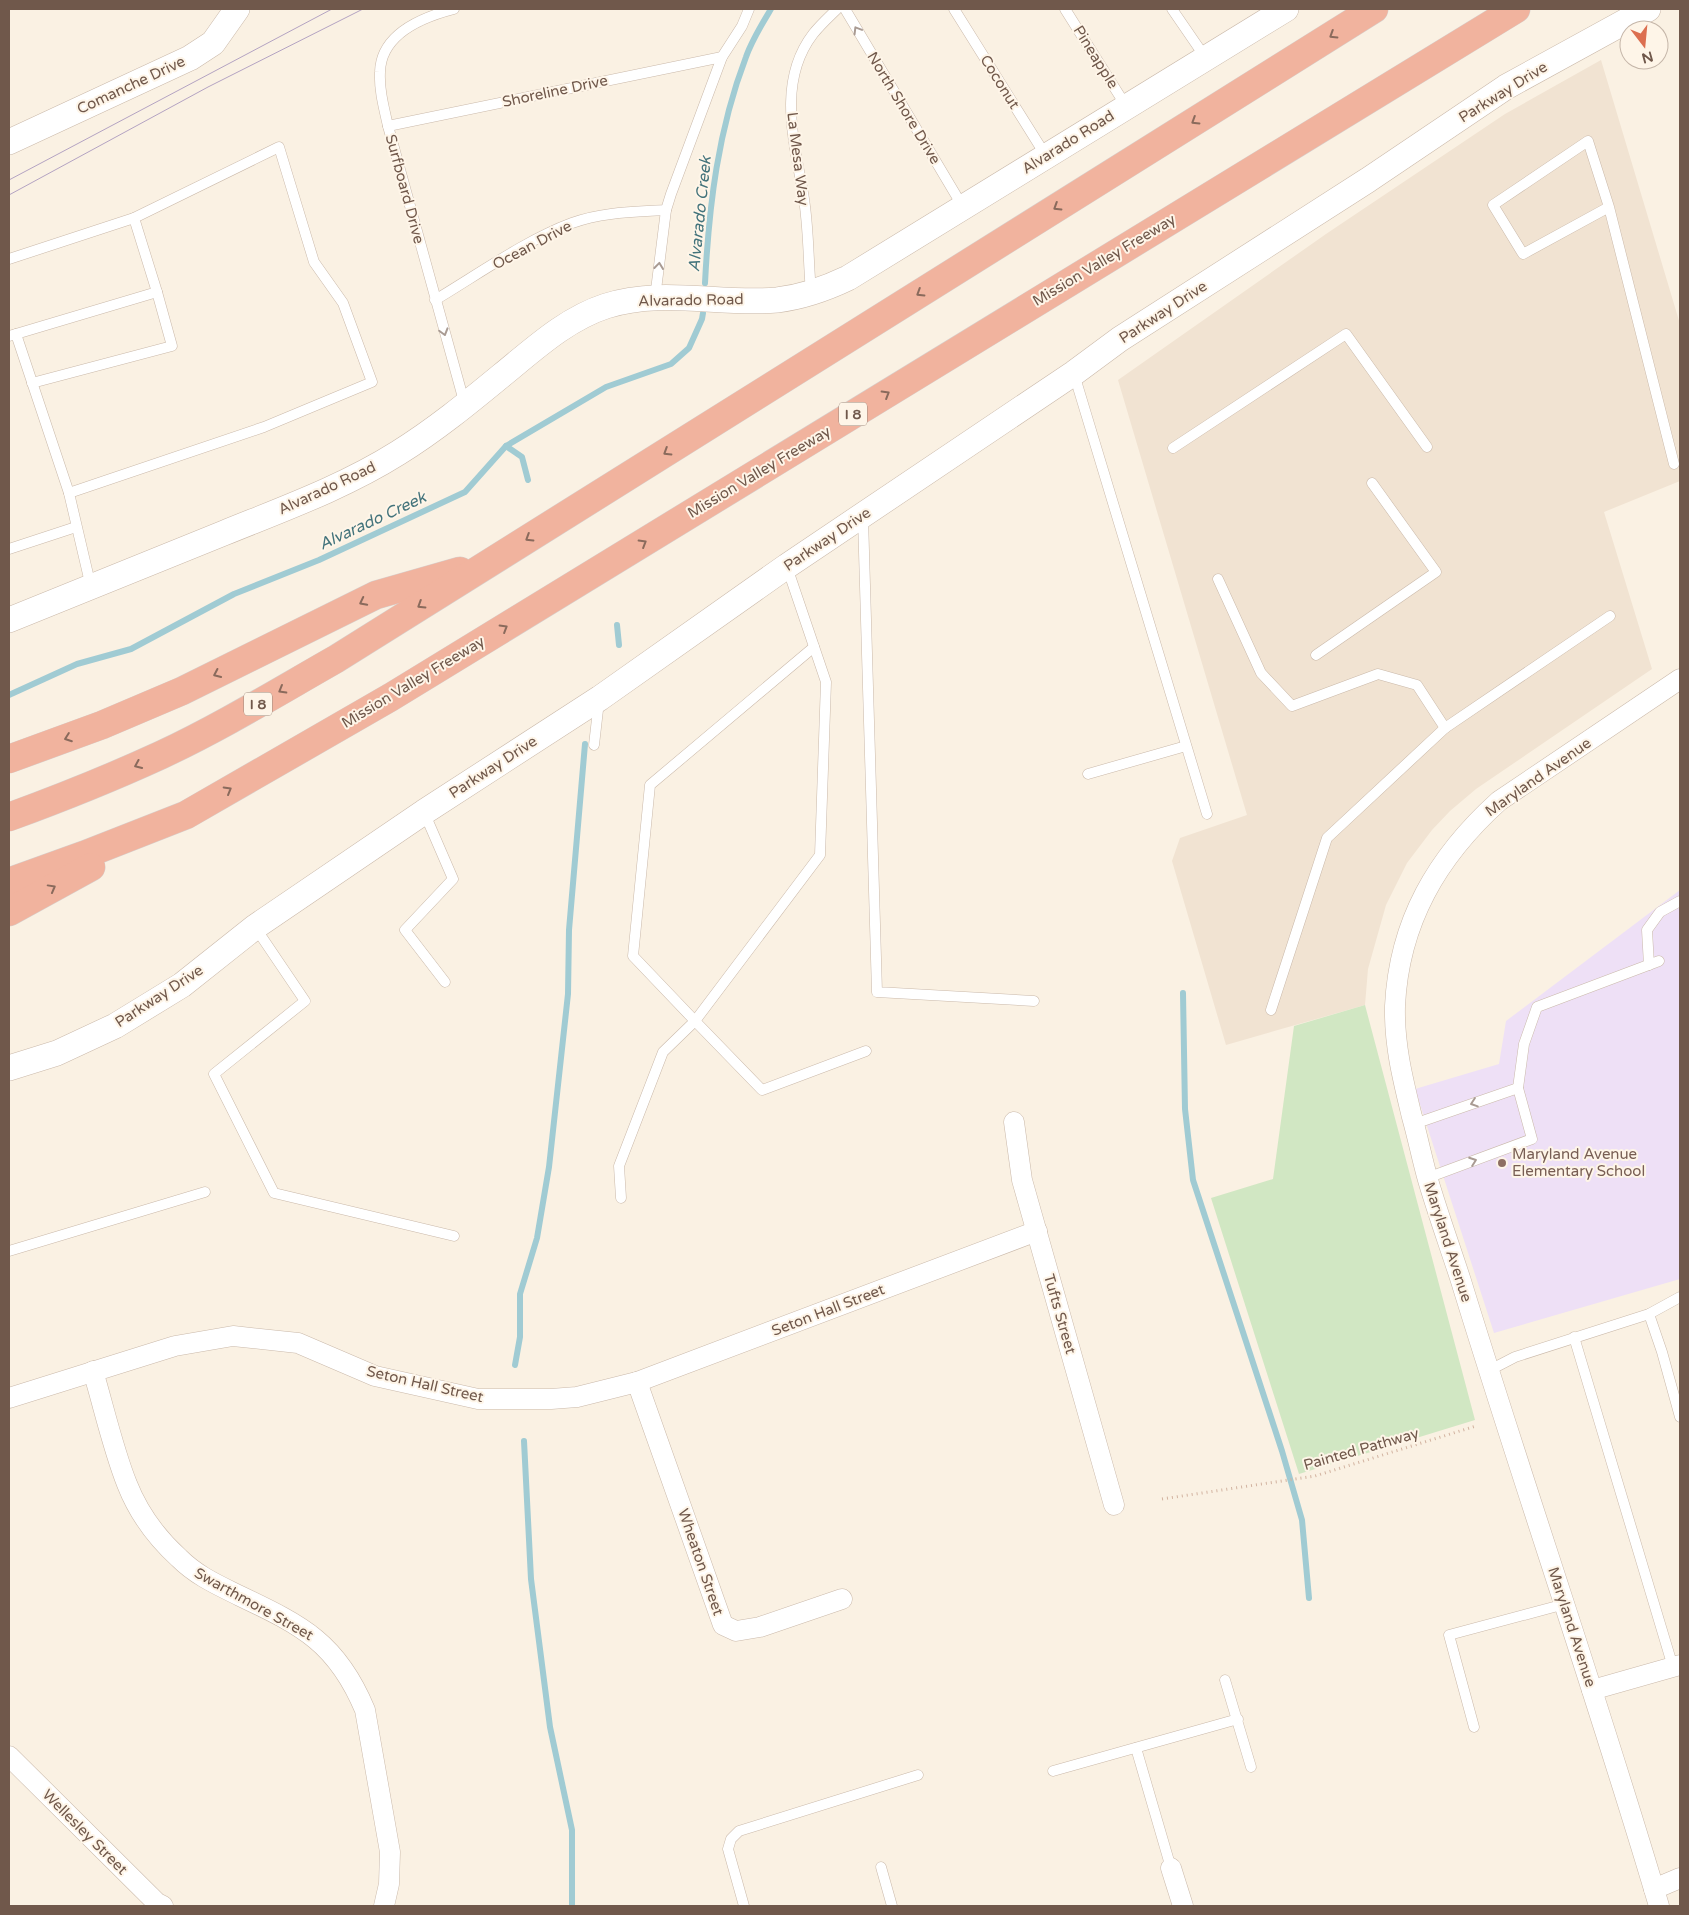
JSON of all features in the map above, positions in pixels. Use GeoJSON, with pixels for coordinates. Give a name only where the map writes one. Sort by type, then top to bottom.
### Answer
{"type":"FeatureCollection","features":[{"type":"Feature","properties":{"kind":"highway","name":"I 8"},"geometry":{"type":"LineString","coordinates":[[9,817],[62,798],[162,754],[232,718],[336,659],[1374,9]]}},
{"type":"Feature","properties":{"kind":"highway","name":"Mission Valley Freeway"},"geometry":{"type":"LineString","coordinates":[[9,882],[186,815],[400,692],[1516,9]]}},
{"type":"Feature","properties":{"kind":"highway"},"geometry":{"type":"LineString","coordinates":[[9,759],[102,725],[182,691],[376,595],[492,561]]}},
{"type":"Feature","properties":{"kind":"highway"},"geometry":{"type":"LineString","coordinates":[[9,912],[186,815]]}},
{"type":"Feature","properties":{"kind":"street","name":"Comanche Drive"},"geometry":{"type":"LineString","coordinates":[[9,142],[190,58],[213,43],[237,9]]}},
{"type":"Feature","properties":{"kind":"street","name":"Alvarado Road"},"geometry":{"type":"LineString","coordinates":[[9,620],[335,486],[397,454],[465,406],[547,338],[606,306],[654,298],[776,300],[811,293],[848,278],[1284,9]]}},
{"type":"Feature","properties":{"kind":"street","name":"Parkway Drive"},"geometry":{"type":"LineString","coordinates":[[9,1068],[57,1053],[115,1026],[182,985],[255,927],[424,812],[600,698],[787,566],[1074,373],[1120,339],[1368,180],[1506,87],[1648,9]]}},
{"type":"Feature","properties":{"kind":"street","name":"Maryland Avenue"},"geometry":{"type":"LineString","coordinates":[[1656,1897],[1565,1604],[1427,1178],[1399,1064],[1395,1035],[1397,987],[1404,948],[1413,920],[1425,893],[1440,867],[1457,844],[1477,821],[1499,801],[1680,679]]}},
{"type":"Feature","properties":{"kind":"street","name":"Tufts Street"},"geometry":{"type":"LineString","coordinates":[[1014,1122],[1022,1180],[1114,1505]]}},
{"type":"Feature","properties":{"kind":"street","name":"Seton Hall Street"},"geometry":{"type":"LineString","coordinates":[[9,1398],[175,1346],[233,1336],[298,1343],[375,1376],[478,1399],[551,1400],[577,1397],[638,1382],[1037,1231]]}},
{"type":"Feature","properties":{"kind":"street","name":"Swarthmore Street"},"geometry":{"type":"LineString","coordinates":[[92,1372],[127,1484],[137,1505],[164,1543],[201,1576],[282,1616],[319,1640],[333,1655],[356,1690],[365,1710],[390,1852],[389,1884],[384,1906]]}},
{"type":"Feature","properties":{"kind":"street","name":"Wheaton Street"},"geometry":{"type":"LineString","coordinates":[[638,1382],[723,1625],[736,1631],[760,1628],[842,1599]]}},
{"type":"Feature","properties":{"kind":"street"},"geometry":{"type":"LineString","coordinates":[[1592,1690],[1677,1666]]}},
{"type":"Feature","properties":{"kind":"street","name":"Wellesley Street"},"geometry":{"type":"LineString","coordinates":[[9,1756],[157,1903],[163,1906]]}},
{"type":"Feature","properties":{"kind":"street"},"geometry":{"type":"LineString","coordinates":[[1171,1868],[1183,1906]]}},
{"type":"Feature","properties":{"kind":"street"},"geometry":{"type":"LineString","coordinates":[[1656,1897],[1680,1878]]}},
{"type":"Feature","properties":{"kind":"lane","name":"Surfboard Drive"},"geometry":{"type":"LineString","coordinates":[[454,9],[426,17],[394,40],[382,59],[380,71],[381,90],[388,126],[465,406]]}},
{"type":"Feature","properties":{"kind":"lane"},"geometry":{"type":"LineString","coordinates":[[654,298],[666,210],[722,57],[742,26],[749,9]]}},
{"type":"Feature","properties":{"kind":"lane","name":"La Mesa Way"},"geometry":{"type":"LineString","coordinates":[[811,293],[804,195],[791,124],[792,98],[798,62],[806,46],[813,34],[837,9]]}},
{"type":"Feature","properties":{"kind":"lane","name":"North Shore Drive"},"geometry":{"type":"LineString","coordinates":[[845,9],[963,207]]}},
{"type":"Feature","properties":{"kind":"lane","name":"Coconut"},"geometry":{"type":"LineString","coordinates":[[954,9],[1046,156]]}},
{"type":"Feature","properties":{"kind":"lane","name":"Pineapple"},"geometry":{"type":"LineString","coordinates":[[1065,9],[1126,106]]}},
{"type":"Feature","properties":{"kind":"lane"},"geometry":{"type":"LineString","coordinates":[[1172,9],[1205,57]]}},
{"type":"Feature","properties":{"kind":"lane","name":"Shoreline Drive"},"geometry":{"type":"LineString","coordinates":[[388,126],[722,57]]}},
{"type":"Feature","properties":{"kind":"lane"},"geometry":{"type":"LineString","coordinates":[[1609,207],[1523,254],[1493,205],[1588,141],[1609,207],[1674,464]]}},
{"type":"Feature","properties":{"kind":"lane"},"geometry":{"type":"LineString","coordinates":[[9,259],[134,218],[279,147],[314,262],[343,303],[372,382],[264,427],[69,493]]}},
{"type":"Feature","properties":{"kind":"lane","name":"Ocean Drive"},"geometry":{"type":"LineString","coordinates":[[435,300],[530,243],[573,223],[617,212],[666,210]]}},
{"type":"Feature","properties":{"kind":"lane"},"geometry":{"type":"LineString","coordinates":[[32,383],[172,346],[134,218]]}},
{"type":"Feature","properties":{"kind":"lane"},"geometry":{"type":"LineString","coordinates":[[91,586],[69,493],[32,383],[12,335],[157,292]]}},
{"type":"Feature","properties":{"kind":"lane"},"geometry":{"type":"LineString","coordinates":[[1173,448],[1346,334],[1427,447]]}},
{"type":"Feature","properties":{"kind":"lane"},"geometry":{"type":"LineString","coordinates":[[1074,373],[1207,814]]}},
{"type":"Feature","properties":{"kind":"lane"},"geometry":{"type":"LineString","coordinates":[[1316,655],[1436,572],[1372,483]]}},
{"type":"Feature","properties":{"kind":"lane"},"geometry":{"type":"LineString","coordinates":[[863,514],[877,992],[1034,1001]]}},
{"type":"Feature","properties":{"kind":"lane"},"geometry":{"type":"LineString","coordinates":[[9,549],[76,527]]}},
{"type":"Feature","properties":{"kind":"lane"},"geometry":{"type":"LineString","coordinates":[[621,1198],[620,1166],[663,1052],[696,1021],[820,855],[826,682],[787,566]]}},
{"type":"Feature","properties":{"kind":"lane"},"geometry":{"type":"LineString","coordinates":[[1218,579],[1261,673],[1292,706],[1378,674],[1417,685],[1446,728]]}},
{"type":"Feature","properties":{"kind":"lane"},"geometry":{"type":"LineString","coordinates":[[1271,1010],[1327,838],[1446,728],[1610,616]]}},
{"type":"Feature","properties":{"kind":"lane"},"geometry":{"type":"LineString","coordinates":[[814,647],[650,785],[633,956],[762,1090],[866,1051]]}},
{"type":"Feature","properties":{"kind":"lane"},"geometry":{"type":"LineString","coordinates":[[594,745],[600,698]]}},
{"type":"Feature","properties":{"kind":"lane"},"geometry":{"type":"LineString","coordinates":[[1088,774],[1186,746]]}},
{"type":"Feature","properties":{"kind":"lane"},"geometry":{"type":"LineString","coordinates":[[424,812],[453,879],[405,930],[445,982]]}},
{"type":"Feature","properties":{"kind":"lane"},"geometry":{"type":"LineString","coordinates":[[1427,1178],[1532,1140],[1518,1088],[1524,1044],[1537,1006],[1654,963],[1647,930],[1660,912],[1680,901]]}},
{"type":"Feature","properties":{"kind":"lane"},"geometry":{"type":"LineString","coordinates":[[255,927],[305,1001],[214,1074],[274,1193],[454,1236]]}},
{"type":"Feature","properties":{"kind":"lane"},"geometry":{"type":"LineString","coordinates":[[1414,1124],[1518,1088]]}},
{"type":"Feature","properties":{"kind":"lane"},"geometry":{"type":"LineString","coordinates":[[9,1251],[205,1192]]}},
{"type":"Feature","properties":{"kind":"lane"},"geometry":{"type":"LineString","coordinates":[[1488,1371],[1515,1357],[1649,1314],[1680,1297]]}},
{"type":"Feature","properties":{"kind":"lane"},"geometry":{"type":"LineString","coordinates":[[1649,1314],[1680,1417]]}},
{"type":"Feature","properties":{"kind":"lane"},"geometry":{"type":"LineString","coordinates":[[1574,1337],[1677,1666]]}},
{"type":"Feature","properties":{"kind":"lane"},"geometry":{"type":"LineString","coordinates":[[1474,1726],[1449,1635],[1565,1604]]}},
{"type":"Feature","properties":{"kind":"lane"},"geometry":{"type":"LineString","coordinates":[[1225,1680],[1251,1767]]}},
{"type":"Feature","properties":{"kind":"lane"},"geometry":{"type":"LineString","coordinates":[[1053,1771],[1238,1719]]}},
{"type":"Feature","properties":{"kind":"lane"},"geometry":{"type":"LineString","coordinates":[[1136,1748],[1171,1868]]}},
{"type":"Feature","properties":{"kind":"lane"},"geometry":{"type":"LineString","coordinates":[[744,1906],[728,1849],[731,1839],[739,1830],[918,1775]]}},
{"type":"Feature","properties":{"kind":"lane"},"geometry":{"type":"LineString","coordinates":[[881,1867],[892,1906]]}},
{"type":"Feature","properties":{"kind":"path","name":"Painted Pathway"},"geometry":{"type":"LineString","coordinates":[[1162,1500],[1315,1476],[1476,1426]]}},
{"type":"Feature","properties":{"kind":"shaded area"},"geometry":{"type":"Polygon","coordinates":[[[1601,60],[1680,324],[1680,481],[1604,512],[1652,669],[1476,789],[1450,811],[1432,830],[1407,863],[1386,905],[1368,969],[1365,1005],[1226,1045],[1172,861],[1180,838],[1247,815],[1118,380],[1326,234],[1505,114],[1601,60]]]}},
{"type":"Feature","properties":{"kind":"shaded area"},"geometry":{"type":"Polygon","coordinates":[[[1680,890],[1680,1279],[1494,1333],[1415,1089],[1499,1064],[1506,1021],[1680,890]]]}},
{"type":"Feature","properties":{"kind":"green space"},"geometry":{"type":"Polygon","coordinates":[[[1365,1005],[1475,1420],[1299,1474],[1211,1198],[1273,1179],[1294,1026],[1365,1005]]]}},
{"type":"Feature","properties":{"kind":"waterway","name":"Alvarado Creek"},"geometry":{"type":"LineString","coordinates":[[705,283],[712,196],[728,112],[748,51],[771,9]]}},
{"type":"Feature","properties":{"kind":"waterway","name":"Alvarado Creek"},"geometry":{"type":"LineString","coordinates":[[9,695],[77,664],[131,649],[234,594],[319,560],[465,492],[506,446],[606,387],[671,364],[689,348],[703,313]]}},
{"type":"Feature","properties":{"kind":"waterway"},"geometry":{"type":"LineString","coordinates":[[506,446],[522,457],[528,480]]}},
{"type":"Feature","properties":{"kind":"waterway"},"geometry":{"type":"LineString","coordinates":[[617,625],[619,645]]}},
{"type":"Feature","properties":{"kind":"waterway"},"geometry":{"type":"LineString","coordinates":[[515,1365],[520,1337],[520,1294],[537,1238],[549,1167],[568,994],[569,930],[585,744]]}},
{"type":"Feature","properties":{"kind":"waterway"},"geometry":{"type":"LineString","coordinates":[[1183,993],[1185,1109],[1193,1180],[1282,1451],[1302,1520],[1309,1598]]}},
{"type":"Feature","properties":{"kind":"waterway"},"geometry":{"type":"LineString","coordinates":[[524,1441],[531,1579],[550,1727],[572,1830],[572,1906]]}},
{"type":"Feature","properties":{"kind":"tram line"},"geometry":{"type":"LineString","coordinates":[[9,180],[332,9]]}},
{"type":"Feature","properties":{"kind":"tram line"},"geometry":{"type":"LineString","coordinates":[[9,195],[208,87],[363,9]]}},
{"type":"Feature","properties":{"kind":"place","name":"Maryland Avenue Elementary School"},"geometry":{"type":"Point","coordinates":[1502,1163]}}]}
